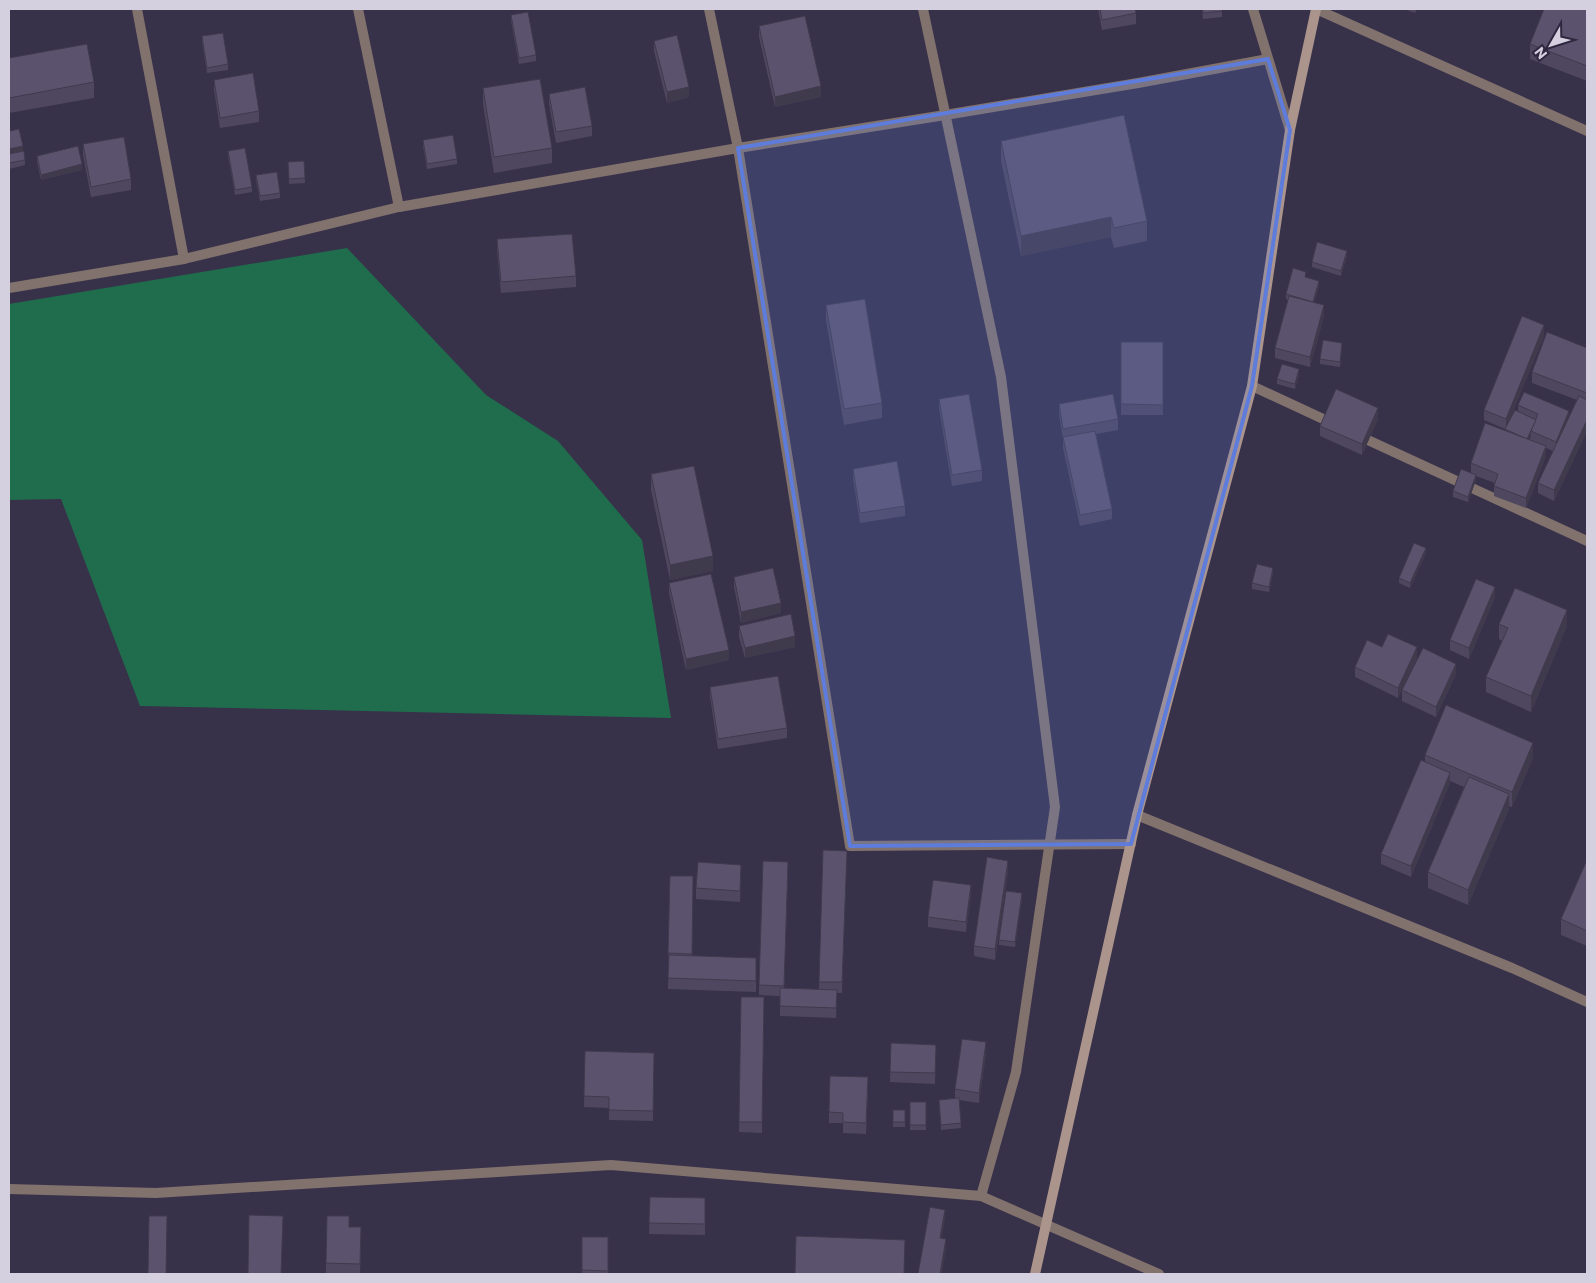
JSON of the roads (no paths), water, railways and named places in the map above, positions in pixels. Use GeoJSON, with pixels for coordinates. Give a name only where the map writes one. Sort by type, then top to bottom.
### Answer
{"type":"FeatureCollection","features":[{"type":"Feature","properties":{"kind":"main road"},"geometry":{"type":"LineString","coordinates":[[1035,1274],[1137,815],[1252,386],[1290,130],[1316,9]]}},
{"type":"Feature","properties":{"kind":"street"},"geometry":{"type":"LineString","coordinates":[[138,9],[184,259]]}},
{"type":"Feature","properties":{"kind":"street"},"geometry":{"type":"LineString","coordinates":[[358,9],[400,208]]}},
{"type":"Feature","properties":{"kind":"street"},"geometry":{"type":"LineString","coordinates":[[709,9],[738,148],[850,846],[1131,844]]}},
{"type":"Feature","properties":{"kind":"street"},"geometry":{"type":"LineString","coordinates":[[923,9],[1001,377],[1055,807],[1016,1072],[981,1196]]}},
{"type":"Feature","properties":{"kind":"street"},"geometry":{"type":"LineString","coordinates":[[1253,9],[1290,130]]}},
{"type":"Feature","properties":{"kind":"street"},"geometry":{"type":"LineString","coordinates":[[1316,9],[1587,131]]}},
{"type":"Feature","properties":{"kind":"street"},"geometry":{"type":"LineString","coordinates":[[9,288],[184,259],[400,208],[738,148],[1138,83],[1268,59]]}},
{"type":"Feature","properties":{"kind":"street"},"geometry":{"type":"LineString","coordinates":[[1252,386],[1587,541]]}},
{"type":"Feature","properties":{"kind":"street"},"geometry":{"type":"LineString","coordinates":[[1137,815],[1512,968],[1587,1002]]}},
{"type":"Feature","properties":{"kind":"street"},"geometry":{"type":"LineString","coordinates":[[9,1189],[156,1192],[611,1165],[981,1196],[1159,1274]]}}]}
